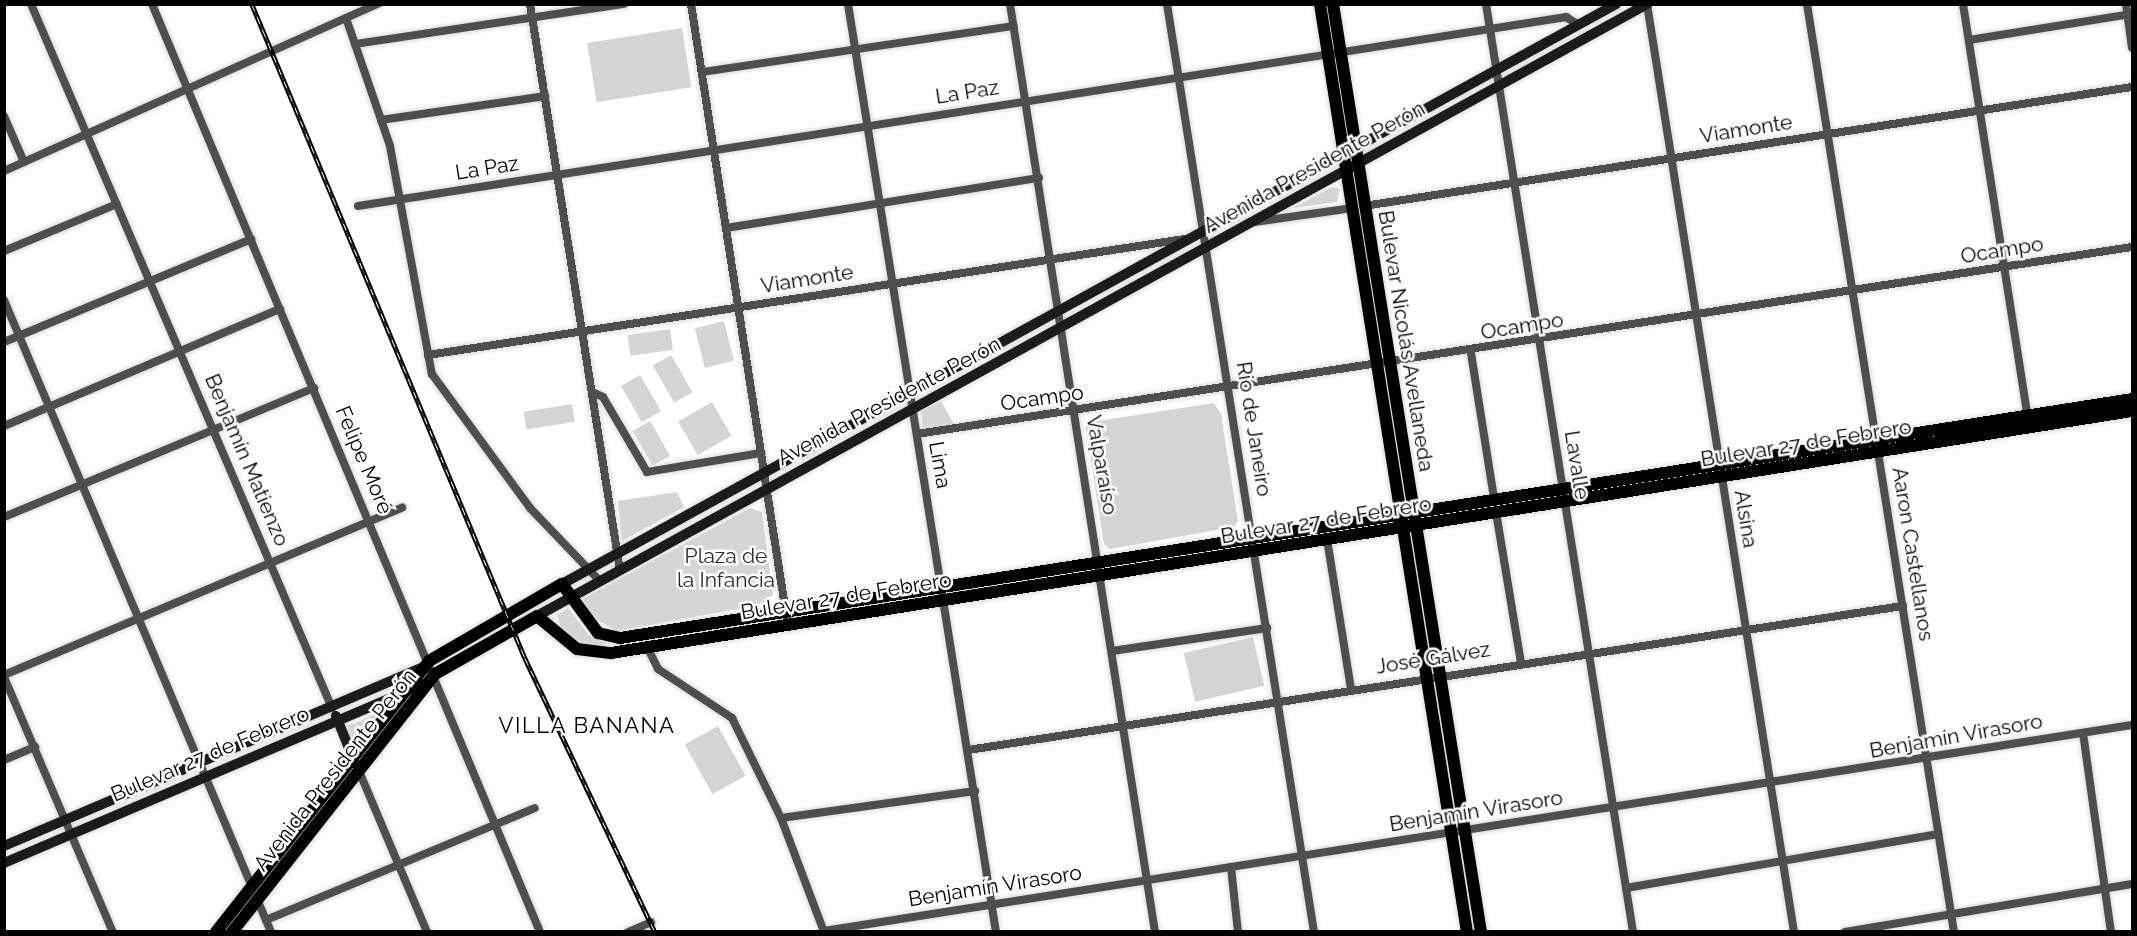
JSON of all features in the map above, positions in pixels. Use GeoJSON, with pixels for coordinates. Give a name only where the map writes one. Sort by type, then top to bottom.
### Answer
{"type":"FeatureCollection","features":[{"type":"Feature","properties":{"kind":"main road","name":"Bulevar Nicolás Avellaneda"},"geometry":{"type":"LineString","coordinates":[[1320,4],[1334,53],[1350,151],[1407,512],[1426,677],[1467,932]]}},
{"type":"Feature","properties":{"kind":"main road","name":"Bulevar Nicolás Avellaneda"},"geometry":{"type":"LineString","coordinates":[[1333,4],[1334,53]]}},
{"type":"Feature","properties":{"kind":"main road","name":"Avenida Presidente Perón"},"geometry":{"type":"LineString","coordinates":[[216,932],[426,664],[618,553],[1058,314],[1616,4]]}},
{"type":"Feature","properties":{"kind":"main road","name":"Avenida Presidente Perón"},"geometry":{"type":"LineString","coordinates":[[232,932],[433,677],[571,597],[1060,331],[1647,5]]}},
{"type":"Feature","properties":{"kind":"main road","name":"Bulevar 27 de Febrero"},"geometry":{"type":"LineString","coordinates":[[537,616],[577,649],[595,654],[647,647],[1721,477],[1878,445],[2029,421],[2133,399]]}},
{"type":"Feature","properties":{"kind":"main road","name":"Bulevar 27 de Febrero"},"geometry":{"type":"LineString","coordinates":[[2029,421],[2133,411]]}},
{"type":"Feature","properties":{"kind":"main road","name":"Bulevar 27 de Febrero"},"geometry":{"type":"LineString","coordinates":[[562,585],[588,623],[608,637],[1719,463],[1878,445]]}},
{"type":"Feature","properties":{"kind":"main road","name":"Bulevar Nicolás Avellaneda"},"geometry":{"type":"LineString","coordinates":[[1409,526],[1439,675],[1481,932]]}},
{"type":"Feature","properties":{"kind":"main road","name":"Bulevar 27 de Febrero"},"geometry":{"type":"LineString","coordinates":[[4,846],[332,708],[426,664]]}},
{"type":"Feature","properties":{"kind":"main road","name":"Bulevar 27 de Febrero"},"geometry":{"type":"LineString","coordinates":[[4,863],[338,721],[433,677]]}},
{"type":"Feature","properties":{"kind":"main road","name":"Benjamín Matienzo"},"geometry":{"type":"LineString","coordinates":[[332,708],[359,771]]}},
{"type":"Feature","properties":{"kind":"street","name":"Benjamín Matienzo"},"geometry":{"type":"LineString","coordinates":[[31,4],[332,708]]}},
{"type":"Feature","properties":{"kind":"street","name":"Felipe Moré"},"geometry":{"type":"LineString","coordinates":[[152,4],[370,521],[426,664],[498,824],[540,932]]}},
{"type":"Feature","properties":{"kind":"street"},"geometry":{"type":"LineString","coordinates":[[530,4],[620,570]]}},
{"type":"Feature","properties":{"kind":"street"},"geometry":{"type":"LineString","coordinates":[[355,44],[624,4]]}},
{"type":"Feature","properties":{"kind":"street"},"geometry":{"type":"LineString","coordinates":[[691,4],[788,626]]}},
{"type":"Feature","properties":{"kind":"street","name":"Lima"},"geometry":{"type":"LineString","coordinates":[[848,4],[945,600],[996,932]]}},
{"type":"Feature","properties":{"kind":"street","name":"Valparaíso"},"geometry":{"type":"LineString","coordinates":[[1010,4],[1052,260],[1060,331],[1102,575],[1155,932]]}},
{"type":"Feature","properties":{"kind":"street","name":"Río de Janeiro"},"geometry":{"type":"LineString","coordinates":[[1167,4],[1314,932]]}},
{"type":"Feature","properties":{"kind":"street","name":"Lavalle"},"geometry":{"type":"LineString","coordinates":[[1486,4],[1633,932]]}},
{"type":"Feature","properties":{"kind":"street","name":"Aaron Castellanos"},"geometry":{"type":"LineString","coordinates":[[1807,4],[1954,932]]}},
{"type":"Feature","properties":{"kind":"street"},"geometry":{"type":"LineString","coordinates":[[1963,4],[2029,421]]}},
{"type":"Feature","properties":{"kind":"street"},"geometry":{"type":"LineString","coordinates":[[2126,4],[2130,14],[2133,48]]}},
{"type":"Feature","properties":{"kind":"street","name":"Alsina"},"geometry":{"type":"LineString","coordinates":[[1647,5],[1770,784],[1780,860],[1794,932]]}},
{"type":"Feature","properties":{"kind":"street"},"geometry":{"type":"LineString","coordinates":[[4,171],[88,136],[187,89],[374,6]]}},
{"type":"Feature","properties":{"kind":"street"},"geometry":{"type":"LineString","coordinates":[[1969,40],[2130,14]]}},
{"type":"Feature","properties":{"kind":"street","name":"La Paz"},"geometry":{"type":"LineString","coordinates":[[358,206],[1566,16],[1579,25]]}},
{"type":"Feature","properties":{"kind":"street"},"geometry":{"type":"LineString","coordinates":[[346,18],[390,146],[432,374],[459,418],[530,508],[600,581]]}},
{"type":"Feature","properties":{"kind":"street"},"geometry":{"type":"LineString","coordinates":[[702,72],[1014,26]]}},
{"type":"Feature","properties":{"kind":"street","name":"Viamonte"},"geometry":{"type":"LineString","coordinates":[[1254,222],[2133,87]]}},
{"type":"Feature","properties":{"kind":"street"},"geometry":{"type":"LineString","coordinates":[[381,120],[545,96]]}},
{"type":"Feature","properties":{"kind":"street"},"geometry":{"type":"LineString","coordinates":[[4,116],[24,162]]}},
{"type":"Feature","properties":{"kind":"street"},"geometry":{"type":"LineString","coordinates":[[726,228],[1039,178]]}},
{"type":"Feature","properties":{"kind":"street"},"geometry":{"type":"LineString","coordinates":[[4,251],[117,204]]}},
{"type":"Feature","properties":{"kind":"street"},"geometry":{"type":"LineString","coordinates":[[4,342],[251,238]]}},
{"type":"Feature","properties":{"kind":"street","name":"Viamonte"},"geometry":{"type":"LineString","coordinates":[[428,355],[1192,238]]}},
{"type":"Feature","properties":{"kind":"street","name":"Ocampo"},"geometry":{"type":"LineString","coordinates":[[917,434],[1384,367],[2133,247]]}},
{"type":"Feature","properties":{"kind":"street"},"geometry":{"type":"LineString","coordinates":[[4,300],[271,932]]}},
{"type":"Feature","properties":{"kind":"street"},"geometry":{"type":"LineString","coordinates":[[4,426],[280,309]]}},
{"type":"Feature","properties":{"kind":"street"},"geometry":{"type":"LineString","coordinates":[[1471,352],[1494,498]]}},
{"type":"Feature","properties":{"kind":"street"},"geometry":{"type":"LineString","coordinates":[[4,517],[314,388]]}},
{"type":"Feature","properties":{"kind":"street"},"geometry":{"type":"LineString","coordinates":[[592,392],[603,397],[647,472],[761,453]]}},
{"type":"Feature","properties":{"kind":"street"},"geometry":{"type":"LineString","coordinates":[[113,932],[4,676],[402,508]]}},
{"type":"Feature","properties":{"kind":"street"},"geometry":{"type":"LineString","coordinates":[[1496,512],[1521,663]]}},
{"type":"Feature","properties":{"kind":"street"},"geometry":{"type":"LineString","coordinates":[[1327,539],[1351,689]]}},
{"type":"Feature","properties":{"kind":"street","name":"José Gálvez"},"geometry":{"type":"LineString","coordinates":[[968,750],[1426,677],[1903,606]]}},
{"type":"Feature","properties":{"kind":"street"},"geometry":{"type":"LineString","coordinates":[[1112,651],[1267,628]]}},
{"type":"Feature","properties":{"kind":"street"},"geometry":{"type":"LineString","coordinates":[[647,647],[658,669],[732,718],[781,818],[824,931]]}},
{"type":"Feature","properties":{"kind":"street","name":"Benjamín Virasoro"},"geometry":{"type":"LineString","coordinates":[[824,931],[1927,760],[2133,725]]}},
{"type":"Feature","properties":{"kind":"street"},"geometry":{"type":"LineString","coordinates":[[2083,733],[2111,932]]}},
{"type":"Feature","properties":{"kind":"street"},"geometry":{"type":"LineString","coordinates":[[4,760],[35,747]]}},
{"type":"Feature","properties":{"kind":"street","name":"Benjamín Matienzo"},"geometry":{"type":"LineString","coordinates":[[359,771],[427,932]]}},
{"type":"Feature","properties":{"kind":"street"},"geometry":{"type":"LineString","coordinates":[[781,818],[975,791]]}},
{"type":"Feature","properties":{"kind":"street"},"geometry":{"type":"LineString","coordinates":[[266,920],[536,808]]}},
{"type":"Feature","properties":{"kind":"street"},"geometry":{"type":"LineString","coordinates":[[1626,888],[1938,834]]}},
{"type":"Feature","properties":{"kind":"street"},"geometry":{"type":"LineString","coordinates":[[1231,867],[1238,932]]}},
{"type":"Feature","properties":{"kind":"street"},"geometry":{"type":"LineString","coordinates":[[1845,932],[2133,884]]}},
{"type":"Feature","properties":{"kind":"street"},"geometry":{"type":"LineString","coordinates":[[628,932],[651,922]]}},
{"type":"Feature","properties":{"kind":"green space"},"geometry":{"type":"Polygon","coordinates":[[[682,28],[691,87],[597,102],[587,43],[682,28]]]}},
{"type":"Feature","properties":{"kind":"green space"},"geometry":{"type":"Polygon","coordinates":[[[1332,187],[1340,189],[1337,202],[1293,208],[1332,187]]]}},
{"type":"Feature","properties":{"kind":"green space"},"geometry":{"type":"Polygon","coordinates":[[[724,321],[734,361],[705,368],[695,328],[724,321]]]}},
{"type":"Feature","properties":{"kind":"green space"},"geometry":{"type":"Polygon","coordinates":[[[670,329],[673,350],[630,356],[627,335],[670,329]]]}},
{"type":"Feature","properties":{"kind":"green space"},"geometry":{"type":"Polygon","coordinates":[[[671,355],[692,392],[674,403],[653,366],[671,355]]]}},
{"type":"Feature","properties":{"kind":"green space"},"geometry":{"type":"Polygon","coordinates":[[[640,375],[661,411],[642,422],[621,386],[640,375]]]}},
{"type":"Feature","properties":{"kind":"green space"},"geometry":{"type":"Polygon","coordinates":[[[941,401],[955,426],[923,429],[921,411],[941,401]]]}},
{"type":"Feature","properties":{"kind":"green space"},"geometry":{"type":"Polygon","coordinates":[[[712,402],[732,436],[698,455],[678,421],[712,402]]]}},
{"type":"Feature","properties":{"kind":"green space"},"geometry":{"type":"Polygon","coordinates":[[[1214,403],[1221,414],[1238,521],[1234,527],[1110,549],[1104,544],[1085,423],[1214,403]]]}},
{"type":"Feature","properties":{"kind":"green space"},"geometry":{"type":"Polygon","coordinates":[[[572,404],[575,422],[526,429],[524,412],[572,404]]]}},
{"type":"Feature","properties":{"kind":"green space"},"geometry":{"type":"Polygon","coordinates":[[[650,421],[670,456],[653,466],[633,431],[650,421]]]}},
{"type":"Feature","properties":{"kind":"green space"},"geometry":{"type":"Polygon","coordinates":[[[677,492],[684,507],[622,541],[618,501],[677,492]]]}},
{"type":"Feature","properties":{"kind":"green space","name":"Plaza de la Infancia"},"geometry":{"type":"Polygon","coordinates":[[[750,508],[762,512],[773,595],[760,605],[616,631],[593,617],[582,599],[750,508]]]}},
{"type":"Feature","properties":{"kind":"green space"},"geometry":{"type":"Polygon","coordinates":[[[568,608],[589,635],[606,643],[605,650],[580,646],[563,633],[557,615],[568,608]]]}},
{"type":"Feature","properties":{"kind":"green space"},"geometry":{"type":"Polygon","coordinates":[[[1253,637],[1264,686],[1195,702],[1184,653],[1253,637]]]}},
{"type":"Feature","properties":{"kind":"green space"},"geometry":{"type":"Polygon","coordinates":[[[380,713],[353,748],[346,727],[380,713]]]}},
{"type":"Feature","properties":{"kind":"green space"},"geometry":{"type":"Polygon","coordinates":[[[718,726],[746,776],[712,794],[685,744],[718,726]]]}},
{"type":"Feature","properties":{"kind":"railway"},"geometry":{"type":"LineString","coordinates":[[252,4],[525,658],[655,932]]}},
{"type":"Feature","properties":{"kind":"district","name":"VILLA BANANA"},"geometry":{"type":"Point","coordinates":[587,726]}}]}
